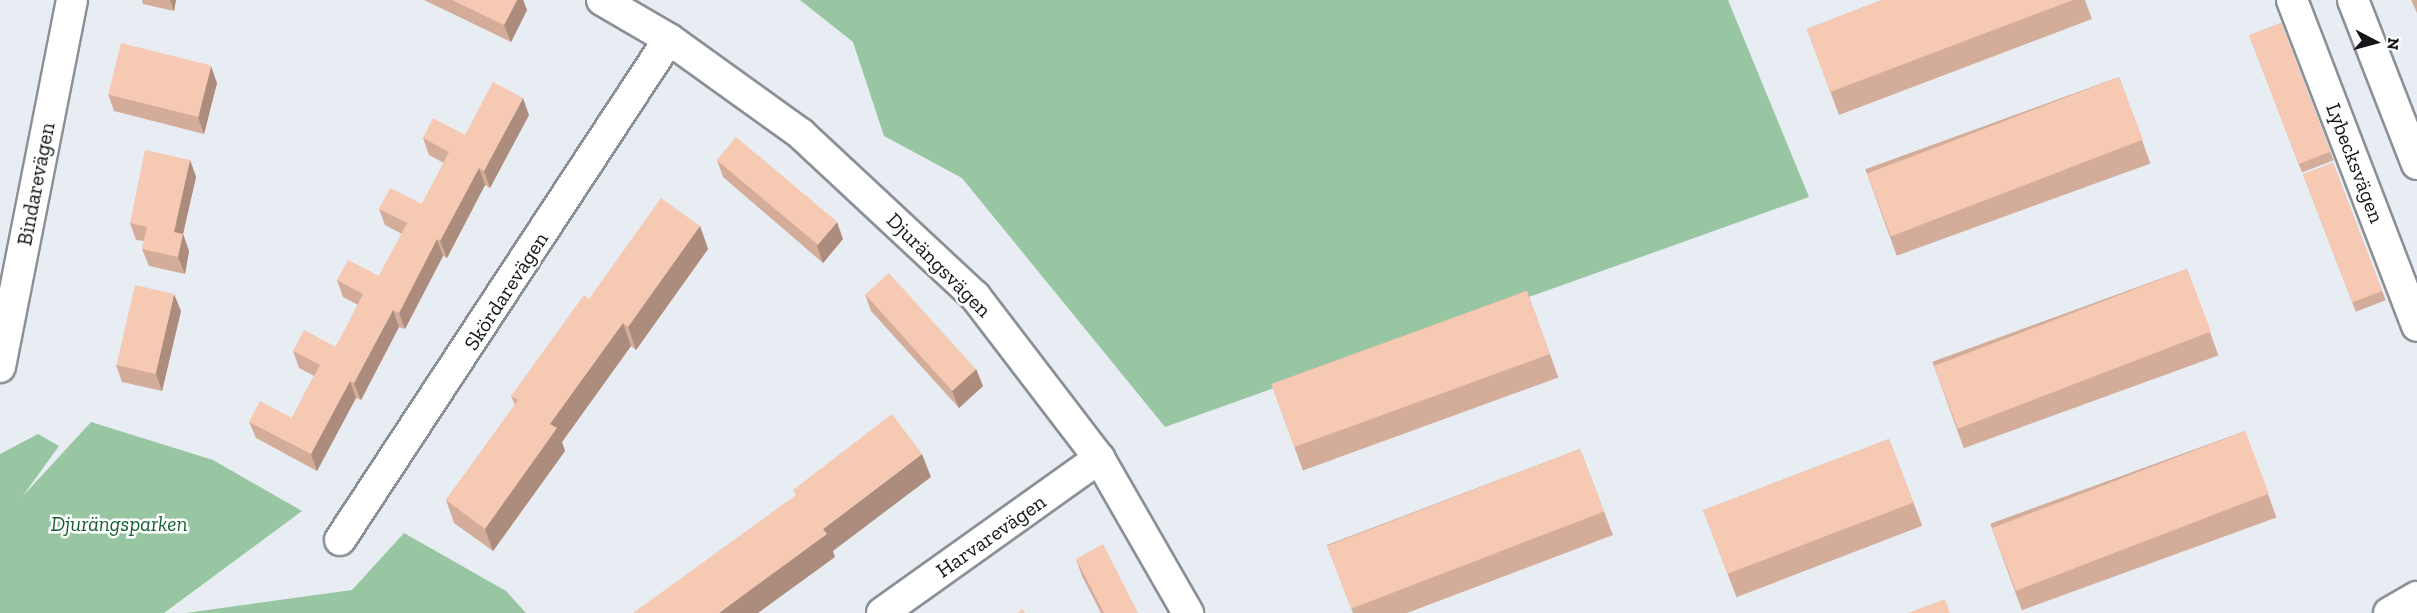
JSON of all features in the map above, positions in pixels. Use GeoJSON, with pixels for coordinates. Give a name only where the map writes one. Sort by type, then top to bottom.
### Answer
{"type":"FeatureCollection","features":[{"type":"Feature","properties":{"kind":"street","name":"Bindarevägen"},"geometry":{"type":"LineString","coordinates":[[0,367],[72,0]]}},
{"type":"Feature","properties":{"kind":"street","name":"Djurängsvägen"},"geometry":{"type":"LineString","coordinates":[[602,0],[669,39],[756,99],[825,154],[975,296],[1099,458],[1188,613]]}},
{"type":"Feature","properties":{"kind":"street","name":"Lybecksvägen"},"geometry":{"type":"LineString","coordinates":[[2292,0],[2417,326]]}},
{"type":"Feature","properties":{"kind":"street"},"geometry":{"type":"LineString","coordinates":[[2353,0],[2417,164]]}},
{"type":"Feature","properties":{"kind":"street","name":"Skördarevägen"},"geometry":{"type":"LineString","coordinates":[[340,540],[669,39]]}},
{"type":"Feature","properties":{"kind":"street","name":"Harvarevägen"},"geometry":{"type":"LineString","coordinates":[[882,613],[1099,458]]}},
{"type":"Feature","properties":{"kind":"street"},"geometry":{"type":"LineString","coordinates":[[2389,613],[2417,597]]}},
{"type":"Feature","properties":{"kind":"green space"},"geometry":{"type":"Polygon","coordinates":[[[800,0],[1728,0],[1809,197],[1165,427],[962,178],[884,136],[853,42],[800,0]]]}},
{"type":"Feature","properties":{"kind":"green space","name":"Djurängsparken"},"geometry":{"type":"Polygon","coordinates":[[[91,422],[213,460],[302,511],[164,613],[0,613],[0,454],[38,434],[59,446],[22,497],[91,422]]]}},
{"type":"Feature","properties":{"kind":"green space"},"geometry":{"type":"Polygon","coordinates":[[[404,533],[506,591],[526,613],[186,613],[352,590],[404,533]]]}},
{"type":"Feature","properties":{"kind":"building"},"geometry":{"type":"Polygon","coordinates":[[[452,0],[517,0],[504,25],[452,0]]]}},
{"type":"Feature","properties":{"kind":"building"},"geometry":{"type":"Polygon","coordinates":[[[1882,0],[2073,0],[1830,92],[1807,29],[1882,0]]]}},
{"type":"Feature","properties":{"kind":"building"},"geometry":{"type":"Polygon","coordinates":[[[2281,23],[2330,152],[2299,164],[2249,35],[2281,23]]]}},
{"type":"Feature","properties":{"kind":"building"},"geometry":{"type":"Polygon","coordinates":[[[121,43],[211,65],[198,117],[108,94],[121,43]]]}},
{"type":"Feature","properties":{"kind":"building"},"geometry":{"type":"Polygon","coordinates":[[[2119,77],[2143,140],[1891,236],[1867,174],[2119,77]]]}},
{"type":"Feature","properties":{"kind":"building"},"geometry":{"type":"Polygon","coordinates":[[[493,82],[523,98],[484,171],[479,168],[440,241],[437,239],[399,313],[393,310],[354,383],[350,381],[311,454],[249,422],[260,401],[292,418],[320,365],[293,351],[304,330],[336,347],[363,294],[337,280],[348,260],[379,276],[407,223],[379,209],[390,188],[422,204],[449,152],[423,138],[433,118],[465,135],[493,82]]]}},
{"type":"Feature","properties":{"kind":"building"},"geometry":{"type":"Polygon","coordinates":[[[736,137],[837,222],[818,245],[717,160],[736,137]]]}},
{"type":"Feature","properties":{"kind":"building"},"geometry":{"type":"Polygon","coordinates":[[[145,150],[190,160],[174,232],[183,234],[178,257],[142,249],[147,227],[130,223],[145,150]]]}},
{"type":"Feature","properties":{"kind":"building"},"geometry":{"type":"Polygon","coordinates":[[[2333,163],[2382,291],[2352,302],[2303,174],[2333,163]]]}},
{"type":"Feature","properties":{"kind":"building"},"geometry":{"type":"Polygon","coordinates":[[[661,198],[700,226],[628,327],[623,323],[550,424],[557,428],[485,529],[446,500],[518,400],[511,396],[584,295],[589,299],[661,198]]]}},
{"type":"Feature","properties":{"kind":"building"},"geometry":{"type":"Polygon","coordinates":[[[2187,269],[2211,332],[1958,429],[1934,366],[2187,269]]]}},
{"type":"Feature","properties":{"kind":"building"},"geometry":{"type":"Polygon","coordinates":[[[889,273],[976,370],[952,391],[865,294],[889,273]]]}},
{"type":"Feature","properties":{"kind":"building"},"geometry":{"type":"Polygon","coordinates":[[[135,285],[174,294],[156,374],[117,365],[135,285]]]}},
{"type":"Feature","properties":{"kind":"building"},"geometry":{"type":"Polygon","coordinates":[[[1527,291],[1550,354],[1294,447],[1271,384],[1527,291]]]}},
{"type":"Feature","properties":{"kind":"building"},"geometry":{"type":"Polygon","coordinates":[[[892,414],[922,454],[823,529],[827,534],[719,613],[633,613],[796,495],[793,490],[892,414]]]}},
{"type":"Feature","properties":{"kind":"building"},"geometry":{"type":"Polygon","coordinates":[[[2245,431],[2269,494],[2016,591],[1992,528],[2245,431]]]}},
{"type":"Feature","properties":{"kind":"building"},"geometry":{"type":"Polygon","coordinates":[[[1889,439],[1913,502],[1728,574],[1703,510],[1889,439]]]}},
{"type":"Feature","properties":{"kind":"building"},"geometry":{"type":"Polygon","coordinates":[[[1580,449],[1604,512],[1351,609],[1327,546],[1580,449]]]}},
{"type":"Feature","properties":{"kind":"building"},"geometry":{"type":"Polygon","coordinates":[[[1103,544],[1138,613],[1104,613],[1076,559],[1103,544]]]}},
{"type":"Feature","properties":{"kind":"building"},"geometry":{"type":"Polygon","coordinates":[[[1945,599],[1950,613],[1908,613],[1945,599]]]}}]}
